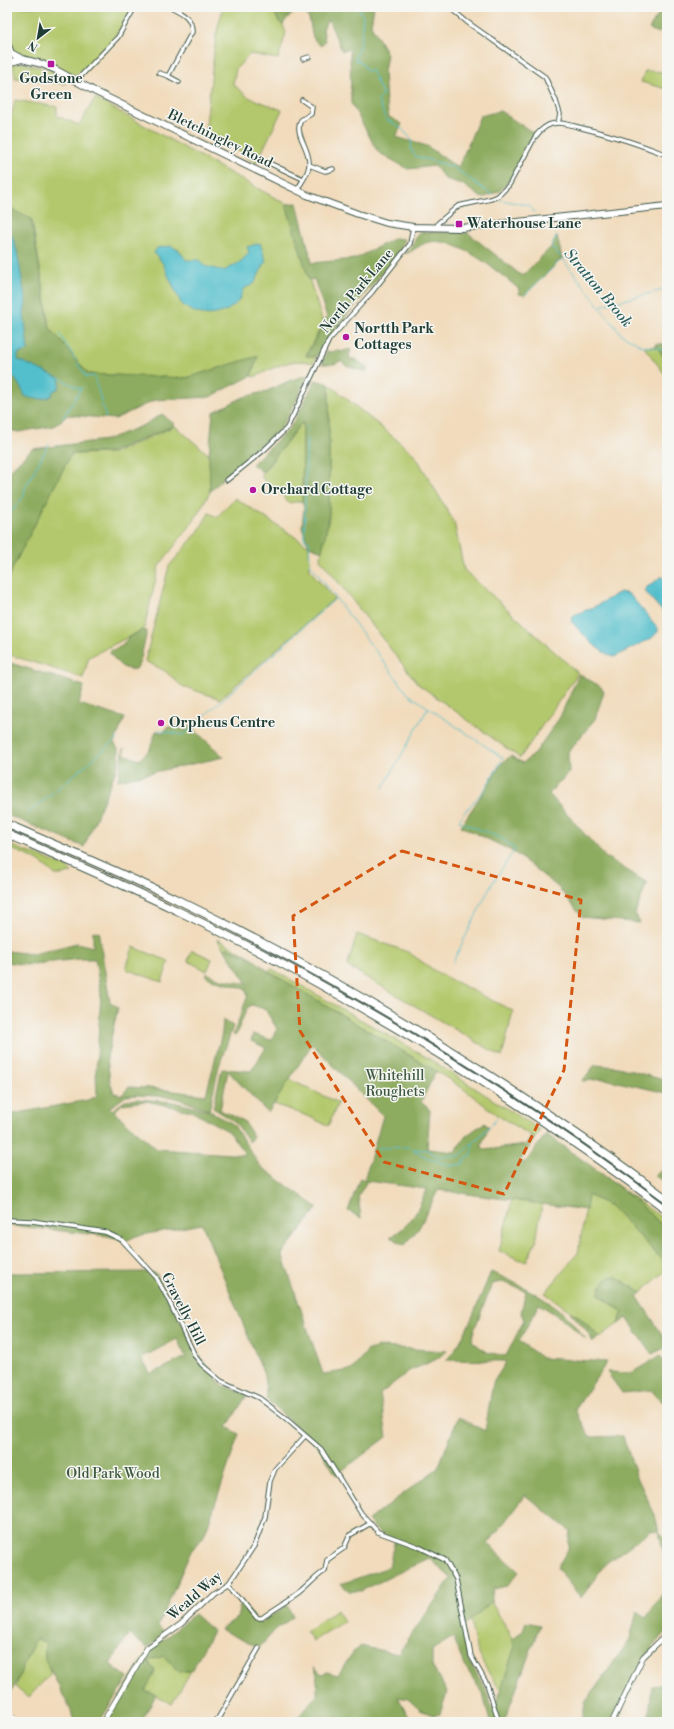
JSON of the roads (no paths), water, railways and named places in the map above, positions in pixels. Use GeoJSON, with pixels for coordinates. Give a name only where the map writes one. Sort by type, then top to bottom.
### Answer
{"type":"FeatureCollection","features":[{"type":"Feature","properties":{"kind":"highway"},"geometry":{"type":"LineString","coordinates":[[7,824],[91,860],[178,900],[270,947],[349,990],[503,1083],[667,1199]]}},
{"type":"Feature","properties":{"kind":"highway"},"geometry":{"type":"LineString","coordinates":[[7,834],[178,911],[267,956],[349,1001],[419,1042],[513,1102],[590,1154],[667,1210]]}},
{"type":"Feature","properties":{"kind":"main road"},"geometry":{"type":"LineString","coordinates":[[7,43],[11,53],[22,59]]}},
{"type":"Feature","properties":{"kind":"main road"},"geometry":{"type":"LineString","coordinates":[[7,59],[11,53]]}},
{"type":"Feature","properties":{"kind":"main road","name":"Bletchingley Road"},"geometry":{"type":"LineString","coordinates":[[22,59],[42,64],[297,190],[358,214],[387,223],[413,227],[474,227],[667,206]]}},
{"type":"Feature","properties":{"kind":"main road"},"geometry":{"type":"LineString","coordinates":[[7,63],[22,59]]}},
{"type":"Feature","properties":{"kind":"street"},"geometry":{"type":"LineString","coordinates":[[76,81],[118,36],[135,7]]}},
{"type":"Feature","properties":{"kind":"street"},"geometry":{"type":"LineString","coordinates":[[168,76],[190,36],[192,26],[189,17],[171,7]]}},
{"type":"Feature","properties":{"kind":"street"},"geometry":{"type":"LineString","coordinates":[[449,7],[467,22],[545,77],[556,100],[560,114],[558,123]]}},
{"type":"Feature","properties":{"kind":"street"},"geometry":{"type":"LineString","coordinates":[[303,60],[309,57]]}},
{"type":"Feature","properties":{"kind":"street"},"geometry":{"type":"LineString","coordinates":[[159,73],[179,82]]}},
{"type":"Feature","properties":{"kind":"street"},"geometry":{"type":"LineString","coordinates":[[297,190],[309,165],[308,150],[299,133],[299,128],[301,120],[311,114],[312,107],[302,100]]}},
{"type":"Feature","properties":{"kind":"street"},"geometry":{"type":"LineString","coordinates":[[437,228],[438,223],[458,206],[491,199],[504,192],[539,131],[546,126],[558,123],[630,141],[667,155]]}},
{"type":"Feature","properties":{"kind":"street"},"geometry":{"type":"LineString","coordinates":[[271,164],[303,179]]}},
{"type":"Feature","properties":{"kind":"street"},"geometry":{"type":"LineString","coordinates":[[309,165],[323,171],[333,168]]}},
{"type":"Feature","properties":{"kind":"street","name":"North Park Lane"},"geometry":{"type":"LineString","coordinates":[[228,480],[264,450],[287,428],[329,340],[372,292],[410,244],[413,227]]}},
{"type":"Feature","properties":{"kind":"street","name":"Gravelly Hill"},"geometry":{"type":"LineString","coordinates":[[7,1220],[32,1221],[105,1232],[118,1237],[156,1278],[195,1356],[202,1365],[220,1381],[259,1398],[320,1449],[347,1492],[378,1532],[419,1547],[445,1560],[456,1578],[471,1656],[487,1684],[499,1722]]}},
{"type":"Feature","properties":{"kind":"street","name":"Weald Way"},"geometry":{"type":"LineString","coordinates":[[102,1722],[147,1648],[181,1624],[212,1594],[229,1583],[259,1537],[265,1517],[270,1481],[275,1469],[305,1436]]}},
{"type":"Feature","properties":{"kind":"street"},"geometry":{"type":"LineString","coordinates":[[229,1583],[260,1619],[299,1593],[314,1578],[325,1571],[327,1560],[344,1548],[350,1535],[371,1524]]}},
{"type":"Feature","properties":{"kind":"street"},"geometry":{"type":"LineString","coordinates":[[612,1722],[644,1657],[656,1643],[667,1634]]}},
{"type":"Feature","properties":{"kind":"street"},"geometry":{"type":"LineString","coordinates":[[216,1722],[259,1648]]}},
{"type":"Feature","properties":{"kind":"street"},"geometry":{"type":"LineString","coordinates":[[7,1717],[14,1717],[17,1722]]}},
{"type":"Feature","properties":{"kind":"water"},"geometry":{"type":"Polygon","coordinates":[[[7,228],[11,233],[17,251],[26,303],[24,313],[28,351],[18,354],[18,360],[59,378],[60,383],[58,389],[54,390],[51,396],[44,398],[35,399],[25,396],[15,378],[9,378],[7,380],[7,228]]]}},
{"type":"Feature","properties":{"kind":"water"},"geometry":{"type":"Polygon","coordinates":[[[260,243],[266,261],[254,284],[243,289],[240,299],[226,311],[210,315],[195,312],[181,303],[162,262],[154,253],[157,248],[170,246],[179,250],[186,260],[199,260],[204,266],[224,271],[243,259],[249,252],[247,247],[260,243]]]}},
{"type":"Feature","properties":{"kind":"water"},"geometry":{"type":"Polygon","coordinates":[[[660,577],[663,577],[667,582],[667,617],[644,590],[660,577]]]}},
{"type":"Feature","properties":{"kind":"water"},"geometry":{"type":"Polygon","coordinates":[[[620,592],[629,594],[658,628],[658,632],[652,638],[614,657],[596,647],[571,621],[574,615],[596,606],[620,592]]]}},
{"type":"Feature","properties":{"kind":"waterway","name":"Stratton Brook"},"geometry":{"type":"LineString","coordinates":[[358,7],[363,16],[361,39],[355,60],[360,61],[367,71],[371,70],[383,95],[378,101],[386,119],[401,128],[412,140],[411,149],[415,156],[453,167],[492,195]]}},
{"type":"Feature","properties":{"kind":"waterway","name":"Stratton Brook"},"geometry":{"type":"LineString","coordinates":[[500,200],[528,205],[534,212]]}},
{"type":"Feature","properties":{"kind":"waterway","name":"Stratton Brook"},"geometry":{"type":"LineString","coordinates":[[557,236],[551,247],[562,258],[621,334],[640,345],[667,350]]}},
{"type":"Feature","properties":{"kind":"waterway"},"geometry":{"type":"LineString","coordinates":[[525,295],[562,259]]}},
{"type":"Feature","properties":{"kind":"waterway"},"geometry":{"type":"LineString","coordinates":[[600,306],[667,289]]}},
{"type":"Feature","properties":{"kind":"waterway"},"geometry":{"type":"LineString","coordinates":[[60,334],[85,377]]}},
{"type":"Feature","properties":{"kind":"waterway"},"geometry":{"type":"LineString","coordinates":[[86,377],[94,376],[106,418]]}},
{"type":"Feature","properties":{"kind":"waterway"},"geometry":{"type":"LineString","coordinates":[[59,378],[80,389]]}},
{"type":"Feature","properties":{"kind":"waterway"},"geometry":{"type":"LineString","coordinates":[[63,418],[82,387]]}},
{"type":"Feature","properties":{"kind":"waterway"},"geometry":{"type":"LineString","coordinates":[[307,427],[304,539],[309,541],[310,564],[408,694],[503,758],[485,789],[463,814]]}},
{"type":"Feature","properties":{"kind":"waterway"},"geometry":{"type":"LineString","coordinates":[[7,517],[24,496],[25,488],[49,444]]}},
{"type":"Feature","properties":{"kind":"waterway"},"geometry":{"type":"LineString","coordinates":[[158,730],[183,735],[335,599]]}},
{"type":"Feature","properties":{"kind":"waterway"},"geometry":{"type":"LineString","coordinates":[[383,788],[428,708]]}},
{"type":"Feature","properties":{"kind":"waterway"},"geometry":{"type":"LineString","coordinates":[[26,815],[118,738]]}},
{"type":"Feature","properties":{"kind":"waterway"},"geometry":{"type":"LineString","coordinates":[[453,962],[490,887],[515,849],[501,838],[459,821],[462,816]]}},
{"type":"Feature","properties":{"kind":"waterway"},"geometry":{"type":"LineString","coordinates":[[378,1148],[409,1147],[426,1157],[450,1166],[463,1164],[466,1158],[472,1154],[473,1143],[497,1119]]}},
{"type":"Feature","properties":{"kind":"waterway"},"geometry":{"type":"LineString","coordinates":[[414,1149],[427,1150],[437,1156],[460,1156],[472,1143]]}},
{"type":"Feature","properties":{"kind":"place","name":"Godstone Green"},"geometry":{"type":"Point","coordinates":[51,64]}},
{"type":"Feature","properties":{"kind":"place","name":"Waterhouse Lane"},"geometry":{"type":"Point","coordinates":[459,224]}},
{"type":"Feature","properties":{"kind":"place","name":"Nortth Park Cottages"},"geometry":{"type":"Point","coordinates":[346,337]}},
{"type":"Feature","properties":{"kind":"place","name":"Orchard Cottage"},"geometry":{"type":"Point","coordinates":[253,490]}},
{"type":"Feature","properties":{"kind":"place","name":"Orpheus Centre"},"geometry":{"type":"Point","coordinates":[161,723]}},
{"type":"Feature","properties":{"kind":"park label","name":"Whitehill Roughets"},"geometry":{"type":"Point","coordinates":[395,1084]}},
{"type":"Feature","properties":{"kind":"park label","name":"Old Park Wood"},"geometry":{"type":"Point","coordinates":[113,1474]}}]}
